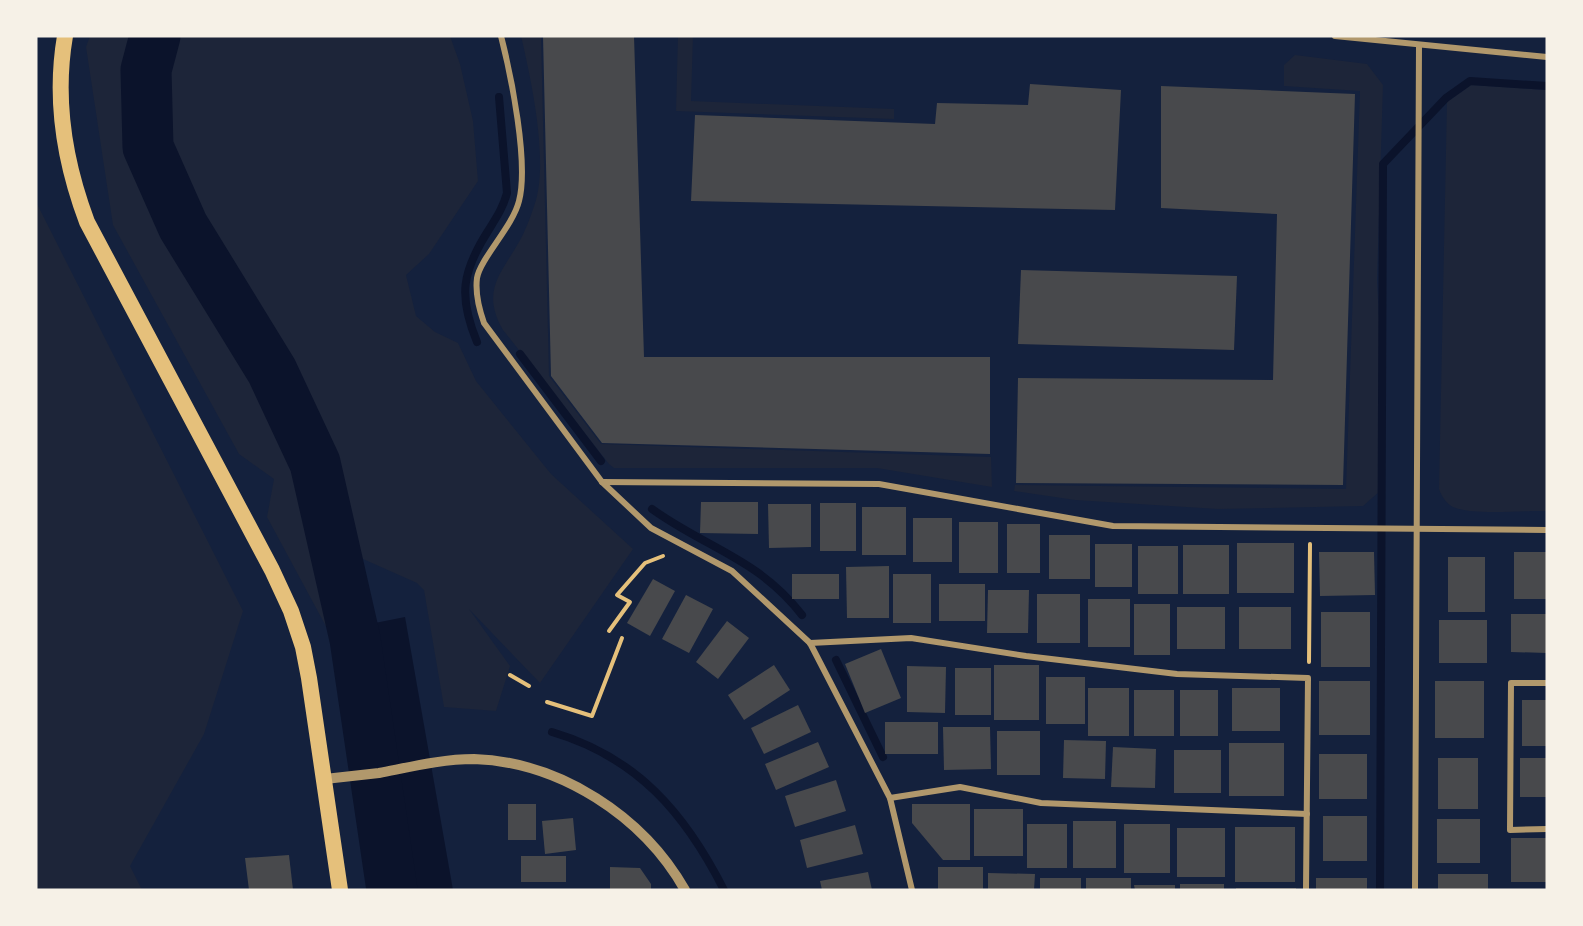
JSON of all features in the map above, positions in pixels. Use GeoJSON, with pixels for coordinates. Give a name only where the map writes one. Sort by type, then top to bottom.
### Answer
{"type":"FeatureCollection","features":[{"type":"Feature","properties":{"kind":"highway"},"geometry":{"type":"LineString","coordinates":[[65,36],[59,72],[60,101],[71,182],[87,222],[272,570],[291,611],[303,647],[325,779],[340,890]]}},
{"type":"Feature","properties":{"kind":"street"},"geometry":{"type":"LineString","coordinates":[[501,36],[513,91],[520,158],[519,201],[509,224],[477,275],[479,306],[484,323],[602,482],[651,528],[732,571],[810,643],[890,798],[912,890]]}},
{"type":"Feature","properties":{"kind":"street"},"geometry":{"type":"LineString","coordinates":[[1335,36],[1547,57]]}},
{"type":"Feature","properties":{"kind":"street"},"geometry":{"type":"LineString","coordinates":[[1414,890],[1419,45]]}},
{"type":"Feature","properties":{"kind":"street"},"geometry":{"type":"LineString","coordinates":[[602,482],[879,484],[1113,526],[1547,530]]}},
{"type":"Feature","properties":{"kind":"street"},"geometry":{"type":"LineString","coordinates":[[810,643],[911,638],[1026,656],[1177,674],[1308,678],[1306,890]]}},
{"type":"Feature","properties":{"kind":"street"},"geometry":{"type":"LineString","coordinates":[[1547,683],[1511,683],[1510,830],[1547,829]]}},
{"type":"Feature","properties":{"kind":"street"},"geometry":{"type":"LineString","coordinates":[[325,779],[377,773],[437,762],[475,759],[546,774],[588,792],[633,824],[671,866],[685,890]]}},
{"type":"Feature","properties":{"kind":"street"},"geometry":{"type":"LineString","coordinates":[[890,798],[960,787],[1041,803],[1307,814]]}},
{"type":"Feature","properties":{"kind":"path"},"geometry":{"type":"LineString","coordinates":[[1308,678],[1310,528]]}},
{"type":"Feature","properties":{"kind":"path"},"geometry":{"type":"LineString","coordinates":[[609,631],[630,602],[617,596],[645,563],[663,556]]}},
{"type":"Feature","properties":{"kind":"path"},"geometry":{"type":"LineString","coordinates":[[548,702],[592,716],[622,638]]}},
{"type":"Feature","properties":{"kind":"path"},"geometry":{"type":"LineString","coordinates":[[510,675],[529,686]]}},
{"type":"Feature","properties":{"kind":"shaded area"},"geometry":{"type":"Polygon","coordinates":[[[90,36],[450,36],[460,64],[473,121],[478,181],[429,254],[406,275],[416,316],[435,332],[458,343],[476,381],[551,474],[633,549],[540,683],[469,609],[510,666],[496,711],[444,707],[424,590],[417,583],[345,551],[361,722],[344,709],[329,632],[267,517],[274,479],[239,454],[113,225],[86,47],[90,36]]]}},
{"type":"Feature","properties":{"kind":"shaded area"},"geometry":{"type":"Polygon","coordinates":[[[521,36],[541,36],[549,376],[601,444],[991,457],[992,487],[877,468],[614,468],[609,464],[503,330],[494,304],[493,294],[496,284],[526,227],[536,200],[539,182],[537,118],[521,36]]]}},
{"type":"Feature","properties":{"kind":"shaded area"},"geometry":{"type":"Polygon","coordinates":[[[678,36],[693,36],[691,101],[894,109],[894,119],[676,111],[678,36]]]}},
{"type":"Feature","properties":{"kind":"shaded area"},"geometry":{"type":"Polygon","coordinates":[[[1295,55],[1367,64],[1383,85],[1377,280],[1380,337],[1380,491],[1363,506],[1218,509],[1075,500],[1014,491],[1015,485],[1346,489],[1360,91],[1284,86],[1284,65],[1295,55]]]}},
{"type":"Feature","properties":{"kind":"shaded area"},"geometry":{"type":"Polygon","coordinates":[[[1471,85],[1547,90],[1547,511],[1462,510],[1448,504],[1439,489],[1447,102],[1471,85]]]}},
{"type":"Feature","properties":{"kind":"shaded area"},"geometry":{"type":"Polygon","coordinates":[[[36,202],[243,611],[204,734],[130,866],[142,890],[36,890],[36,202]]]}},
{"type":"Feature","properties":{"kind":"shaded area"},"geometry":{"type":"Polygon","coordinates":[[[405,617],[453,890],[407,890],[360,626],[405,617]]]}},
{"type":"Feature","properties":{"kind":"building"},"geometry":{"type":"Polygon","coordinates":[[[543,36],[634,36],[644,357],[990,357],[990,454],[602,443],[551,376],[543,36]]]}},
{"type":"Feature","properties":{"kind":"building"},"geometry":{"type":"Polygon","coordinates":[[[1030,84],[1121,90],[1115,210],[691,201],[695,115],[935,124],[937,103],[1028,105],[1030,84]]]}},
{"type":"Feature","properties":{"kind":"building"},"geometry":{"type":"Polygon","coordinates":[[[1161,86],[1355,94],[1343,485],[1016,483],[1018,378],[1273,380],[1277,214],[1161,208],[1161,86]]]}},
{"type":"Feature","properties":{"kind":"building"},"geometry":{"type":"Polygon","coordinates":[[[1021,270],[1237,276],[1234,350],[1018,344],[1021,270]]]}},
{"type":"Feature","properties":{"kind":"building"},"geometry":{"type":"Polygon","coordinates":[[[701,502],[758,502],[758,534],[700,533],[701,502]]]}},
{"type":"Feature","properties":{"kind":"building"},"geometry":{"type":"Polygon","coordinates":[[[820,503],[856,503],[856,551],[820,551],[820,503]]]}},
{"type":"Feature","properties":{"kind":"building"},"geometry":{"type":"Polygon","coordinates":[[[768,504],[811,504],[811,547],[769,548],[768,504]]]}},
{"type":"Feature","properties":{"kind":"building"},"geometry":{"type":"Polygon","coordinates":[[[862,507],[906,507],[906,555],[862,555],[862,507]]]}},
{"type":"Feature","properties":{"kind":"building"},"geometry":{"type":"Polygon","coordinates":[[[913,518],[952,518],[952,562],[913,562],[913,518]]]}},
{"type":"Feature","properties":{"kind":"building"},"geometry":{"type":"Polygon","coordinates":[[[959,522],[998,522],[998,573],[959,573],[959,522]]]}},
{"type":"Feature","properties":{"kind":"building"},"geometry":{"type":"Polygon","coordinates":[[[1007,524],[1040,524],[1040,573],[1007,573],[1007,524]]]}},
{"type":"Feature","properties":{"kind":"building"},"geometry":{"type":"Polygon","coordinates":[[[1049,535],[1090,535],[1090,579],[1049,579],[1049,535]]]}},
{"type":"Feature","properties":{"kind":"building"},"geometry":{"type":"Polygon","coordinates":[[[1237,543],[1294,543],[1294,593],[1237,593],[1237,543]]]}},
{"type":"Feature","properties":{"kind":"building"},"geometry":{"type":"Polygon","coordinates":[[[1095,544],[1132,544],[1132,587],[1095,587],[1095,544]]]}},
{"type":"Feature","properties":{"kind":"building"},"geometry":{"type":"Polygon","coordinates":[[[1183,545],[1229,545],[1229,594],[1183,594],[1183,545]]]}},
{"type":"Feature","properties":{"kind":"building"},"geometry":{"type":"Polygon","coordinates":[[[1138,546],[1178,546],[1178,594],[1138,594],[1138,546]]]}},
{"type":"Feature","properties":{"kind":"building"},"geometry":{"type":"Polygon","coordinates":[[[1319,552],[1374,552],[1375,595],[1320,596],[1319,552]]]}},
{"type":"Feature","properties":{"kind":"building"},"geometry":{"type":"Polygon","coordinates":[[[1514,552],[1547,552],[1547,599],[1514,599],[1514,552]]]}},
{"type":"Feature","properties":{"kind":"building"},"geometry":{"type":"Polygon","coordinates":[[[1448,557],[1485,557],[1485,612],[1448,612],[1448,557]]]}},
{"type":"Feature","properties":{"kind":"building"},"geometry":{"type":"Polygon","coordinates":[[[889,566],[889,618],[847,618],[846,567],[889,566]]]}},
{"type":"Feature","properties":{"kind":"building"},"geometry":{"type":"Polygon","coordinates":[[[792,574],[839,574],[839,599],[792,599],[792,574]]]}},
{"type":"Feature","properties":{"kind":"building"},"geometry":{"type":"Polygon","coordinates":[[[893,574],[931,574],[931,623],[893,623],[893,574]]]}},
{"type":"Feature","properties":{"kind":"building"},"geometry":{"type":"Polygon","coordinates":[[[653,579],[675,591],[650,636],[627,623],[653,579]]]}},
{"type":"Feature","properties":{"kind":"building"},"geometry":{"type":"Polygon","coordinates":[[[939,584],[985,584],[985,621],[939,621],[939,584]]]}},
{"type":"Feature","properties":{"kind":"building"},"geometry":{"type":"Polygon","coordinates":[[[988,590],[1029,590],[1028,633],[987,633],[988,590]]]}},
{"type":"Feature","properties":{"kind":"building"},"geometry":{"type":"Polygon","coordinates":[[[1037,594],[1080,594],[1080,643],[1037,643],[1037,594]]]}},
{"type":"Feature","properties":{"kind":"building"},"geometry":{"type":"Polygon","coordinates":[[[686,595],[713,609],[689,653],[662,639],[686,595]]]}},
{"type":"Feature","properties":{"kind":"building"},"geometry":{"type":"Polygon","coordinates":[[[1088,599],[1130,599],[1130,647],[1088,647],[1088,599]]]}},
{"type":"Feature","properties":{"kind":"building"},"geometry":{"type":"Polygon","coordinates":[[[1134,604],[1170,604],[1170,655],[1134,655],[1134,604]]]}},
{"type":"Feature","properties":{"kind":"building"},"geometry":{"type":"Polygon","coordinates":[[[1177,607],[1225,607],[1225,649],[1177,649],[1177,607]]]}},
{"type":"Feature","properties":{"kind":"building"},"geometry":{"type":"Polygon","coordinates":[[[1239,607],[1291,607],[1291,649],[1239,649],[1239,607]]]}},
{"type":"Feature","properties":{"kind":"building"},"geometry":{"type":"Polygon","coordinates":[[[1321,612],[1370,612],[1370,667],[1321,667],[1321,612]]]}},
{"type":"Feature","properties":{"kind":"building"},"geometry":{"type":"Polygon","coordinates":[[[1511,614],[1547,614],[1547,653],[1511,652],[1511,614]]]}},
{"type":"Feature","properties":{"kind":"building"},"geometry":{"type":"Polygon","coordinates":[[[1439,620],[1487,620],[1487,663],[1439,663],[1439,620]]]}},
{"type":"Feature","properties":{"kind":"building"},"geometry":{"type":"Polygon","coordinates":[[[727,621],[749,638],[718,679],[696,662],[727,621]]]}},
{"type":"Feature","properties":{"kind":"building"},"geometry":{"type":"Polygon","coordinates":[[[881,649],[901,698],[865,713],[845,664],[881,649]]]}},
{"type":"Feature","properties":{"kind":"building"},"geometry":{"type":"Polygon","coordinates":[[[774,665],[790,690],[744,720],[728,695],[774,665]]]}},
{"type":"Feature","properties":{"kind":"building"},"geometry":{"type":"Polygon","coordinates":[[[994,665],[1039,665],[1039,720],[994,720],[994,665]]]}},
{"type":"Feature","properties":{"kind":"building"},"geometry":{"type":"Polygon","coordinates":[[[907,666],[946,667],[945,713],[907,712],[907,666]]]}},
{"type":"Feature","properties":{"kind":"building"},"geometry":{"type":"Polygon","coordinates":[[[955,668],[991,668],[991,715],[955,715],[955,668]]]}},
{"type":"Feature","properties":{"kind":"building"},"geometry":{"type":"Polygon","coordinates":[[[1046,677],[1085,677],[1085,724],[1046,724],[1046,677]]]}},
{"type":"Feature","properties":{"kind":"building"},"geometry":{"type":"Polygon","coordinates":[[[1319,681],[1370,681],[1370,735],[1319,735],[1319,681]]]}},
{"type":"Feature","properties":{"kind":"building"},"geometry":{"type":"Polygon","coordinates":[[[1435,681],[1484,681],[1484,738],[1435,738],[1435,681]]]}},
{"type":"Feature","properties":{"kind":"building"},"geometry":{"type":"Polygon","coordinates":[[[1088,688],[1129,688],[1129,736],[1088,736],[1088,688]]]}},
{"type":"Feature","properties":{"kind":"building"},"geometry":{"type":"Polygon","coordinates":[[[1232,688],[1280,688],[1280,731],[1232,731],[1232,688]]]}},
{"type":"Feature","properties":{"kind":"building"},"geometry":{"type":"Polygon","coordinates":[[[1134,690],[1174,690],[1174,736],[1134,736],[1134,690]]]}},
{"type":"Feature","properties":{"kind":"building"},"geometry":{"type":"Polygon","coordinates":[[[1180,690],[1218,690],[1218,736],[1180,736],[1180,690]]]}},
{"type":"Feature","properties":{"kind":"building"},"geometry":{"type":"Polygon","coordinates":[[[1522,700],[1547,700],[1547,746],[1522,746],[1522,700]]]}},
{"type":"Feature","properties":{"kind":"building"},"geometry":{"type":"Polygon","coordinates":[[[798,705],[811,732],[764,754],[751,728],[798,705]]]}},
{"type":"Feature","properties":{"kind":"building"},"geometry":{"type":"Polygon","coordinates":[[[885,722],[938,722],[938,754],[885,754],[885,722]]]}},
{"type":"Feature","properties":{"kind":"building"},"geometry":{"type":"Polygon","coordinates":[[[943,727],[990,727],[991,769],[944,770],[943,727]]]}},
{"type":"Feature","properties":{"kind":"building"},"geometry":{"type":"Polygon","coordinates":[[[997,731],[1040,731],[1040,775],[997,775],[997,731]]]}},
{"type":"Feature","properties":{"kind":"building"},"geometry":{"type":"Polygon","coordinates":[[[1064,740],[1106,741],[1105,779],[1063,778],[1064,740]]]}},
{"type":"Feature","properties":{"kind":"building"},"geometry":{"type":"Polygon","coordinates":[[[818,742],[829,767],[776,790],[765,764],[818,742]]]}},
{"type":"Feature","properties":{"kind":"building"},"geometry":{"type":"Polygon","coordinates":[[[1229,743],[1284,743],[1284,796],[1229,796],[1229,743]]]}},
{"type":"Feature","properties":{"kind":"building"},"geometry":{"type":"Polygon","coordinates":[[[1113,747],[1156,749],[1155,788],[1111,787],[1113,747]]]}},
{"type":"Feature","properties":{"kind":"building"},"geometry":{"type":"Polygon","coordinates":[[[1174,750],[1221,750],[1221,793],[1174,793],[1174,750]]]}},
{"type":"Feature","properties":{"kind":"building"},"geometry":{"type":"Polygon","coordinates":[[[1319,754],[1367,754],[1367,799],[1319,799],[1319,754]]]}},
{"type":"Feature","properties":{"kind":"building"},"geometry":{"type":"Polygon","coordinates":[[[1438,758],[1478,758],[1478,809],[1438,809],[1438,758]]]}},
{"type":"Feature","properties":{"kind":"building"},"geometry":{"type":"Polygon","coordinates":[[[1520,758],[1547,758],[1547,797],[1520,797],[1520,758]]]}},
{"type":"Feature","properties":{"kind":"building"},"geometry":{"type":"Polygon","coordinates":[[[836,780],[846,811],[795,827],[785,796],[836,780]]]}},
{"type":"Feature","properties":{"kind":"building"},"geometry":{"type":"Polygon","coordinates":[[[508,804],[536,804],[536,840],[508,840],[508,804]]]}},
{"type":"Feature","properties":{"kind":"building"},"geometry":{"type":"Polygon","coordinates":[[[912,804],[970,804],[970,860],[943,860],[912,823],[912,804]]]}},
{"type":"Feature","properties":{"kind":"building"},"geometry":{"type":"Polygon","coordinates":[[[974,809],[1023,809],[1023,856],[974,856],[974,809]]]}},
{"type":"Feature","properties":{"kind":"building"},"geometry":{"type":"Polygon","coordinates":[[[1323,816],[1367,816],[1367,861],[1323,861],[1323,816]]]}},
{"type":"Feature","properties":{"kind":"building"},"geometry":{"type":"Polygon","coordinates":[[[573,818],[576,850],[545,854],[542,821],[573,818]]]}},
{"type":"Feature","properties":{"kind":"building"},"geometry":{"type":"Polygon","coordinates":[[[1437,819],[1480,819],[1480,863],[1437,863],[1437,819]]]}},
{"type":"Feature","properties":{"kind":"building"},"geometry":{"type":"Polygon","coordinates":[[[1073,821],[1116,821],[1116,868],[1073,868],[1073,821]]]}},
{"type":"Feature","properties":{"kind":"building"},"geometry":{"type":"Polygon","coordinates":[[[1027,824],[1067,824],[1067,868],[1027,868],[1027,824]]]}},
{"type":"Feature","properties":{"kind":"building"},"geometry":{"type":"Polygon","coordinates":[[[1124,824],[1170,824],[1170,873],[1124,873],[1124,824]]]}},
{"type":"Feature","properties":{"kind":"building"},"geometry":{"type":"Polygon","coordinates":[[[855,825],[863,854],[807,868],[800,840],[855,825]]]}},
{"type":"Feature","properties":{"kind":"building"},"geometry":{"type":"Polygon","coordinates":[[[1235,827],[1295,827],[1295,882],[1235,882],[1235,827]]]}},
{"type":"Feature","properties":{"kind":"building"},"geometry":{"type":"Polygon","coordinates":[[[1177,828],[1225,828],[1225,877],[1177,877],[1177,828]]]}},
{"type":"Feature","properties":{"kind":"building"},"geometry":{"type":"Polygon","coordinates":[[[1511,838],[1547,838],[1547,882],[1511,882],[1511,838]]]}},
{"type":"Feature","properties":{"kind":"building"},"geometry":{"type":"Polygon","coordinates":[[[289,855],[293,890],[249,890],[245,858],[289,855]]]}},
{"type":"Feature","properties":{"kind":"building"},"geometry":{"type":"Polygon","coordinates":[[[521,856],[566,856],[566,882],[521,882],[521,856]]]}},
{"type":"Feature","properties":{"kind":"building"},"geometry":{"type":"Polygon","coordinates":[[[610,867],[640,868],[651,884],[651,890],[610,890],[610,867]]]}},
{"type":"Feature","properties":{"kind":"building"},"geometry":{"type":"Polygon","coordinates":[[[938,867],[983,867],[983,890],[938,890],[938,867]]]}},
{"type":"Feature","properties":{"kind":"building"},"geometry":{"type":"Polygon","coordinates":[[[868,872],[872,890],[822,890],[820,881],[868,872]]]}},
{"type":"Feature","properties":{"kind":"building"},"geometry":{"type":"Polygon","coordinates":[[[988,873],[1035,874],[1034,890],[988,890],[988,873]]]}},
{"type":"Feature","properties":{"kind":"building"},"geometry":{"type":"Polygon","coordinates":[[[1438,874],[1488,874],[1488,890],[1438,890],[1438,874]]]}},
{"type":"Feature","properties":{"kind":"building"},"geometry":{"type":"Polygon","coordinates":[[[1040,878],[1081,878],[1081,890],[1040,890],[1040,878]]]}},
{"type":"Feature","properties":{"kind":"building"},"geometry":{"type":"Polygon","coordinates":[[[1086,878],[1131,878],[1131,890],[1086,890],[1086,878]]]}},
{"type":"Feature","properties":{"kind":"building"},"geometry":{"type":"Polygon","coordinates":[[[1316,878],[1367,878],[1367,890],[1316,890],[1316,878]]]}},
{"type":"Feature","properties":{"kind":"building"},"geometry":{"type":"Polygon","coordinates":[[[1180,884],[1224,884],[1224,890],[1180,890],[1180,884]]]}},
{"type":"Feature","properties":{"kind":"building"},"geometry":{"type":"Polygon","coordinates":[[[1134,885],[1175,885],[1175,890],[1135,890],[1134,885]]]}},
{"type":"Feature","properties":{"kind":"building"},"geometry":{"type":"Polygon","coordinates":[[[1236,888],[1296,888],[1296,890],[1236,890],[1236,888]]]}},
{"type":"Feature","properties":{"kind":"waterway"},"geometry":{"type":"LineString","coordinates":[[155,36],[146,70],[148,147],[183,226],[272,371],[315,463],[355,639],[392,890]]}},
{"type":"Feature","properties":{"kind":"waterway"},"geometry":{"type":"LineString","coordinates":[[1380,890],[1383,164],[1446,98],[1470,81],[1547,86]]}},
{"type":"Feature","properties":{"kind":"waterway"},"geometry":{"type":"LineString","coordinates":[[477,342],[465,297],[468,272],[507,193],[499,97]]}},
{"type":"Feature","properties":{"kind":"waterway"},"geometry":{"type":"LineString","coordinates":[[520,354],[601,461]]}},
{"type":"Feature","properties":{"kind":"waterway"},"geometry":{"type":"LineString","coordinates":[[652,509],[750,567],[768,580],[802,615]]}},
{"type":"Feature","properties":{"kind":"waterway"},"geometry":{"type":"LineString","coordinates":[[836,660],[883,757]]}},
{"type":"Feature","properties":{"kind":"waterway"},"geometry":{"type":"LineString","coordinates":[[552,732],[609,756],[655,792],[693,836],[724,890]]}}]}
